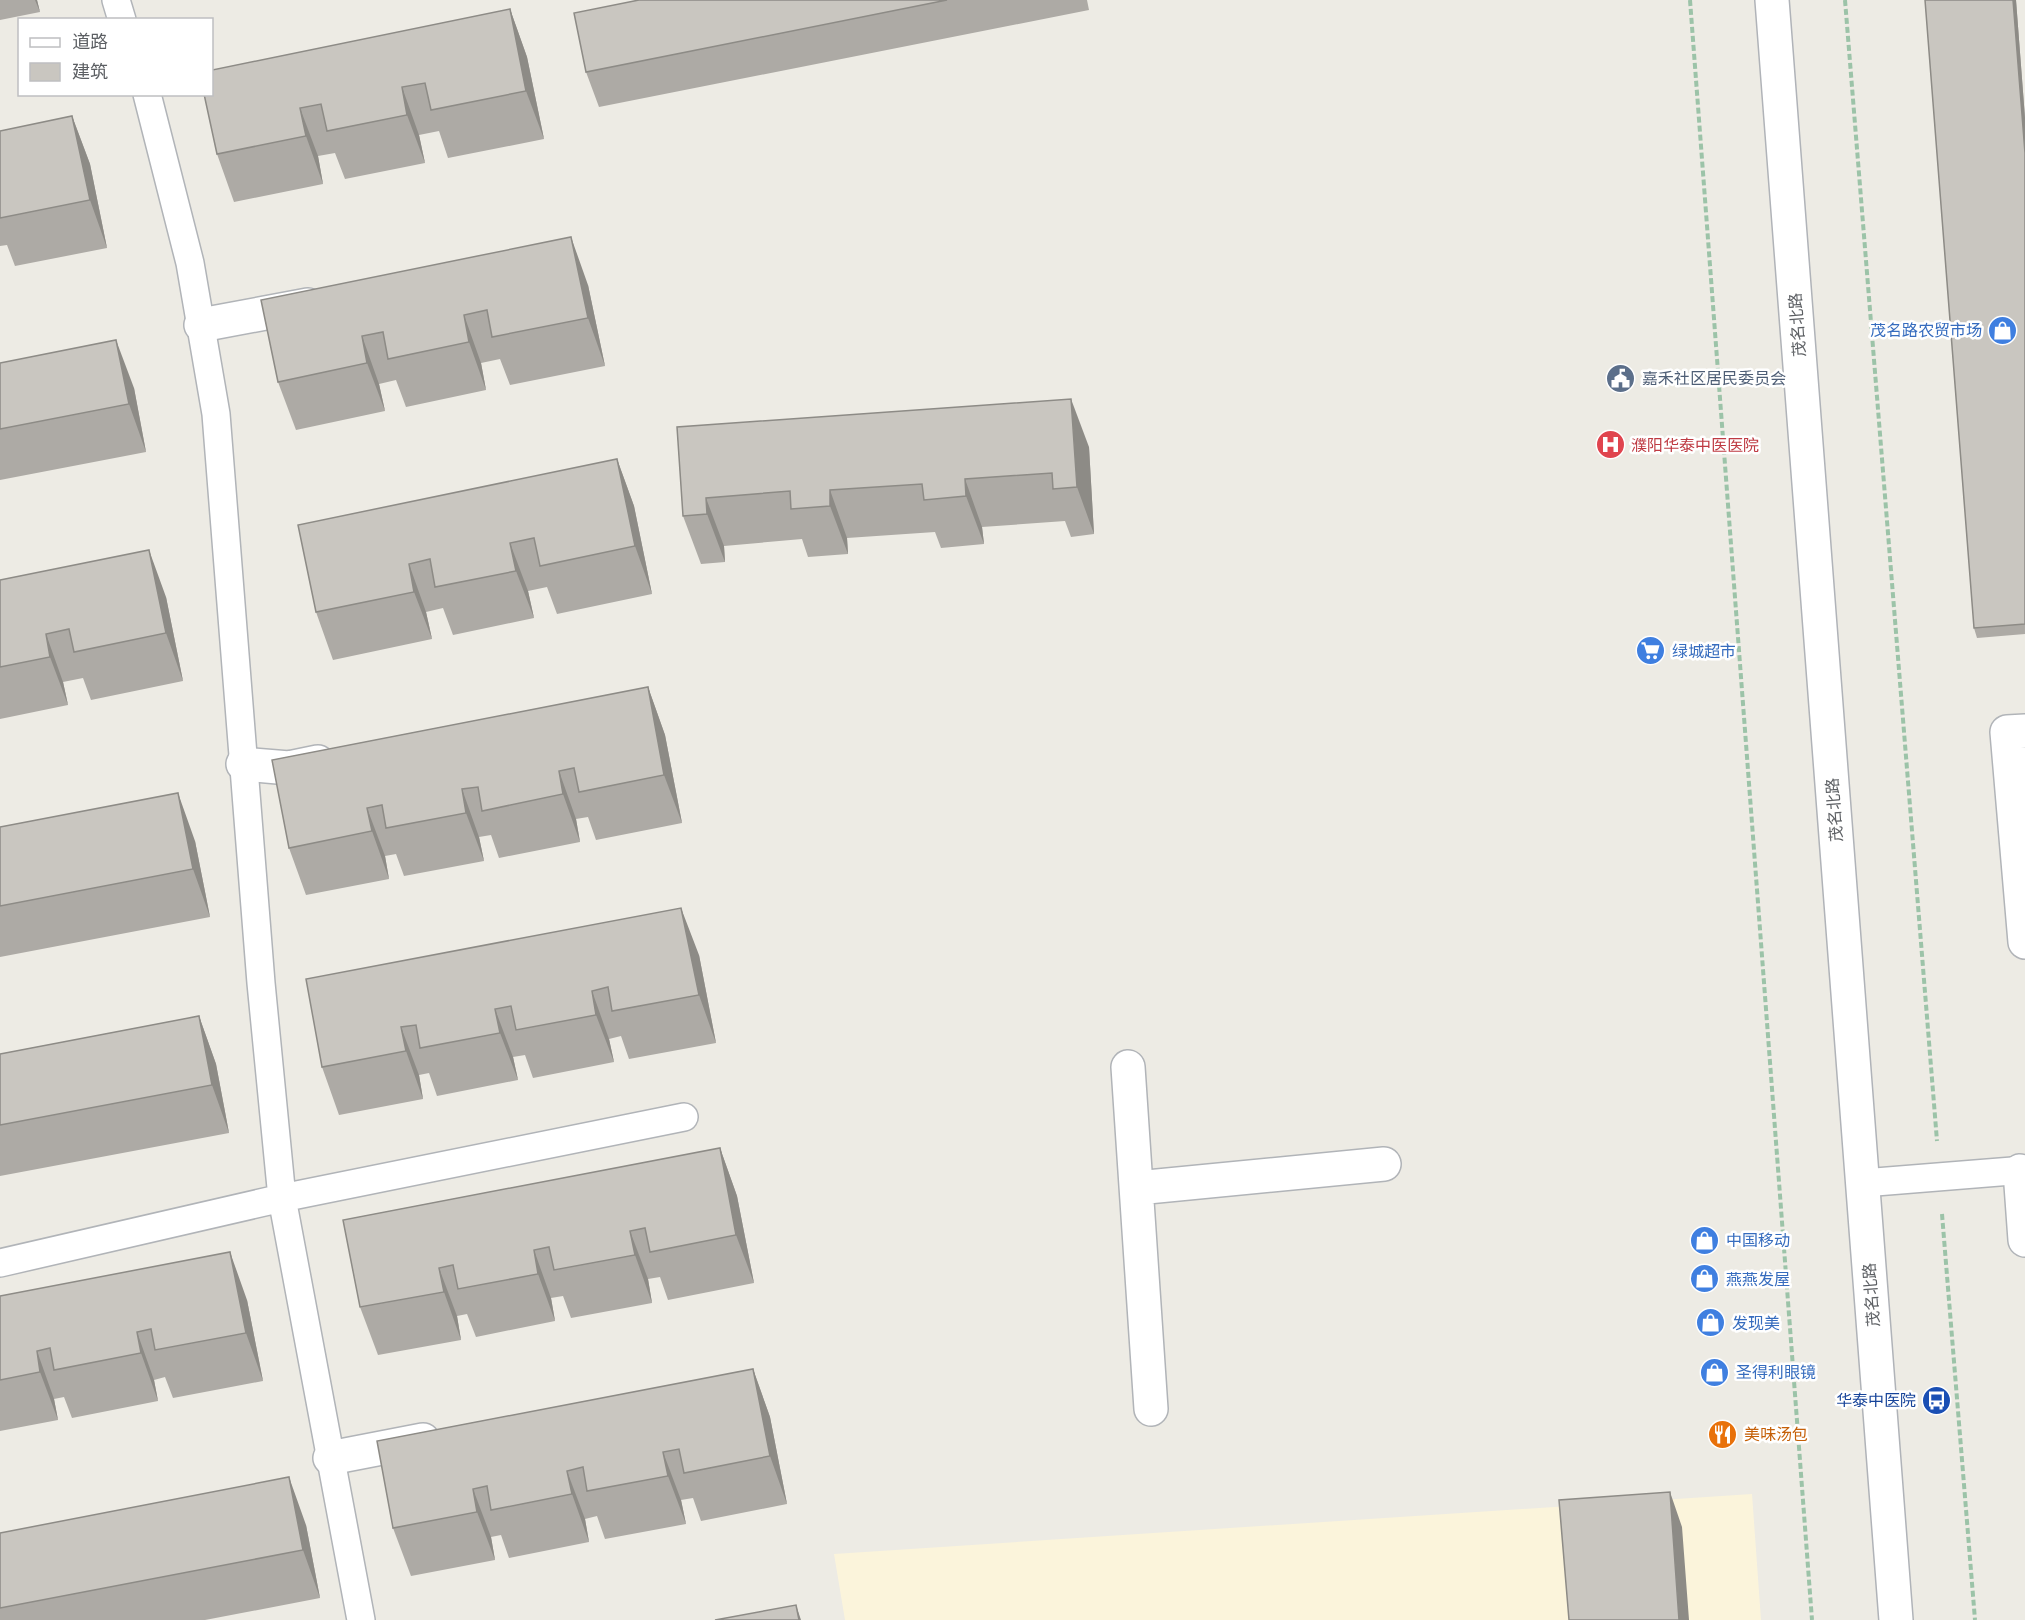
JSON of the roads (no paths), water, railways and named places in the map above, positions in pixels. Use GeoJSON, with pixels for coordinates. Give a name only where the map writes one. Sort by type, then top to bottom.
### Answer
{"type":"FeatureCollection","features":[{"type":"Feature","properties":{"kind":"street","name":"茂名北路"},"geometry":{"type":"LineString","coordinates":[[1772,0],[1896,1620]]}},
{"type":"Feature","properties":{"kind":"street"},"geometry":{"type":"LineString","coordinates":[[201,325],[341,298]]}},
{"type":"Feature","properties":{"kind":"street"},"geometry":{"type":"LineString","coordinates":[[2025,731],[2007,732],[2025,942]]}},
{"type":"Feature","properties":{"kind":"street"},"geometry":{"type":"LineString","coordinates":[[243,764],[289,768],[348,756]]}},
{"type":"Feature","properties":{"kind":"street"},"geometry":{"type":"LineString","coordinates":[[1128,1066],[1151,1409]]}},
{"type":"Feature","properties":{"kind":"street"},"geometry":{"type":"LineString","coordinates":[[1137,1188],[1384,1164]]}},
{"type":"Feature","properties":{"kind":"street"},"geometry":{"type":"LineString","coordinates":[[2022,1171],[2025,1240]]}},
{"type":"Feature","properties":{"kind":"street"},"geometry":{"type":"LineString","coordinates":[[330,1458],[447,1436]]}},
{"type":"Feature","properties":{"kind":"lane"},"geometry":{"type":"LineString","coordinates":[[116,0],[121,18]]}},
{"type":"Feature","properties":{"kind":"lane"},"geometry":{"type":"LineString","coordinates":[[148,96],[190,263],[216,414],[261,983],[282,1198],[361,1620]]}},
{"type":"Feature","properties":{"kind":"lane"},"geometry":{"type":"LineString","coordinates":[[0,1263],[282,1198],[684,1117]]}},
{"type":"Feature","properties":{"kind":"lane"},"geometry":{"type":"LineString","coordinates":[[1863,1183],[2022,1171]]}},
{"type":"Feature","properties":{"kind":"place","name":"茂名路农贸市场"},"geometry":{"type":"Point","coordinates":[2003,330]}},
{"type":"Feature","properties":{"kind":"place","name":"嘉禾社区居民委员会"},"geometry":{"type":"Point","coordinates":[1621,378]}},
{"type":"Feature","properties":{"kind":"place","name":"濮阳华泰中医医院"},"geometry":{"type":"Point","coordinates":[1610,445]}},
{"type":"Feature","properties":{"kind":"place","name":"绿城超市"},"geometry":{"type":"Point","coordinates":[1651,651]}},
{"type":"Feature","properties":{"kind":"place","name":"中国移动"},"geometry":{"type":"Point","coordinates":[1705,1240]}},
{"type":"Feature","properties":{"kind":"place","name":"燕燕发屋"},"geometry":{"type":"Point","coordinates":[1705,1279]}},
{"type":"Feature","properties":{"kind":"place","name":"发现美"},"geometry":{"type":"Point","coordinates":[1711,1323]}},
{"type":"Feature","properties":{"kind":"place","name":"圣得利眼镜"},"geometry":{"type":"Point","coordinates":[1715,1372]}},
{"type":"Feature","properties":{"kind":"place","name":"华泰中医院"},"geometry":{"type":"Point","coordinates":[1937,1400]}},
{"type":"Feature","properties":{"kind":"place","name":"美味汤包"},"geometry":{"type":"Point","coordinates":[1723,1434]}}]}
